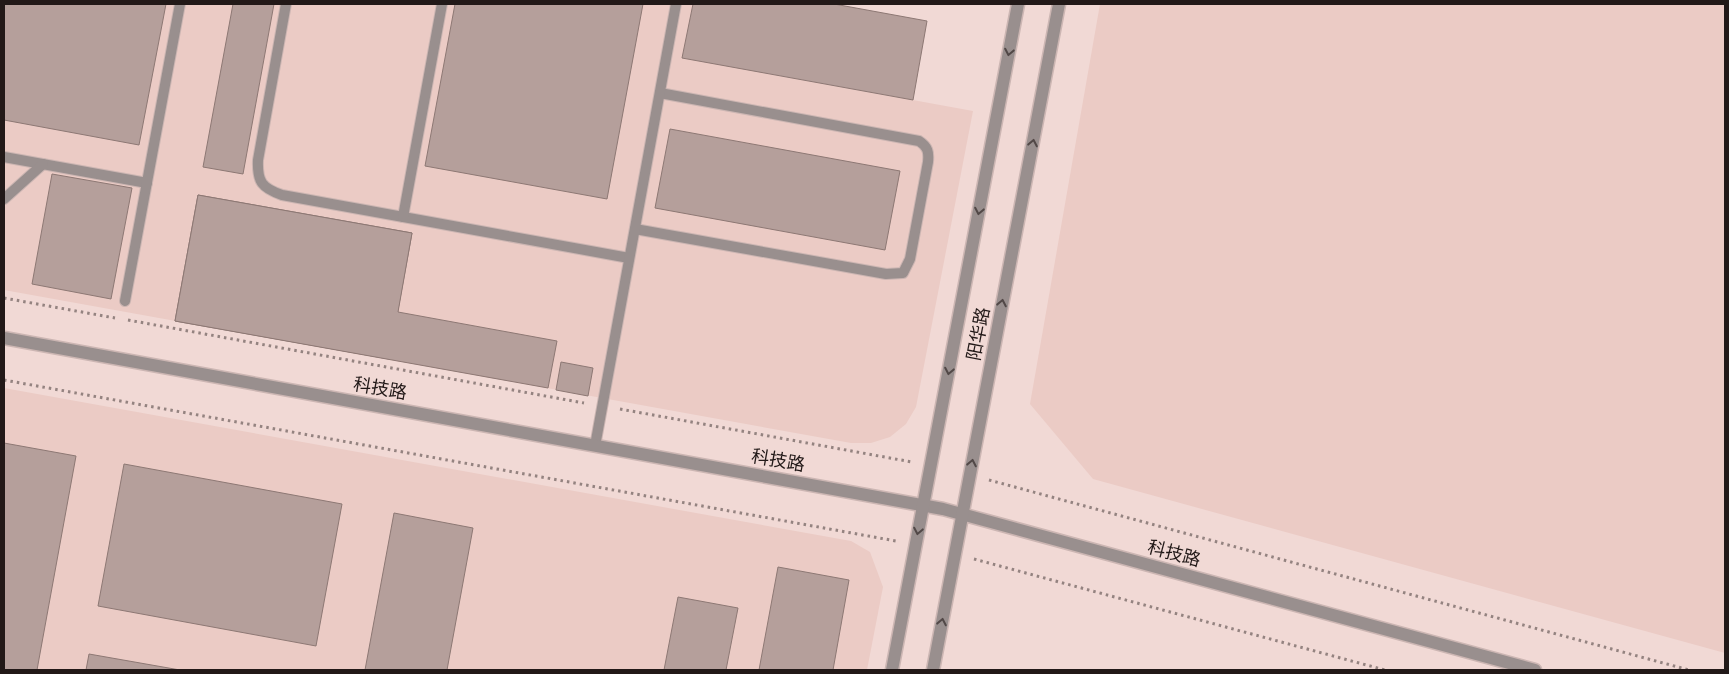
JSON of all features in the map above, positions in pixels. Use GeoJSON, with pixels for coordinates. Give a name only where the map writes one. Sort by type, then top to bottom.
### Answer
{"type":"FeatureCollection","features":[{"type":"Feature","properties":{"kind":"street","name":"阳华路"},"geometry":{"type":"LineString","coordinates":[[892,670],[1018,4]]}},
{"type":"Feature","properties":{"kind":"street","name":"阳华路"},"geometry":{"type":"LineString","coordinates":[[933,670],[1059,4]]}},
{"type":"Feature","properties":{"kind":"street","name":"科技路"},"geometry":{"type":"LineString","coordinates":[[4,338],[962,514],[1534,670]]}},
{"type":"Feature","properties":{"kind":"lane"},"geometry":{"type":"LineString","coordinates":[[125,301],[180,4]]}},
{"type":"Feature","properties":{"kind":"lane"},"geometry":{"type":"LineString","coordinates":[[286,4],[258,160],[261,183],[270,191],[282,196],[629,258]]}},
{"type":"Feature","properties":{"kind":"lane"},"geometry":{"type":"LineString","coordinates":[[403,217],[442,4]]}},
{"type":"Feature","properties":{"kind":"lane"},"geometry":{"type":"LineString","coordinates":[[595,446],[676,4]]}},
{"type":"Feature","properties":{"kind":"lane"},"geometry":{"type":"LineString","coordinates":[[635,229],[886,274],[903,273],[910,259],[928,162],[926,146],[919,140],[660,93]]}},
{"type":"Feature","properties":{"kind":"lane"},"geometry":{"type":"LineString","coordinates":[[4,157],[147,183]]}},
{"type":"Feature","properties":{"kind":"lane"},"geometry":{"type":"LineString","coordinates":[[4,199],[43,164]]}},
{"type":"Feature","properties":{"kind":"path"},"geometry":{"type":"LineString","coordinates":[[4,298],[590,404]]}},
{"type":"Feature","properties":{"kind":"path"},"geometry":{"type":"LineString","coordinates":[[4,380],[898,542]]}},
{"type":"Feature","properties":{"kind":"path"},"geometry":{"type":"LineString","coordinates":[[620,409],[913,463]]}},
{"type":"Feature","properties":{"kind":"path"},"geometry":{"type":"LineString","coordinates":[[988,480],[1689,670]]}},
{"type":"Feature","properties":{"kind":"path"},"geometry":{"type":"LineString","coordinates":[[972,559],[1385,670]]}},
{"type":"Feature","properties":{"kind":"shaded area"},"geometry":{"type":"Polygon","coordinates":[[[4,4],[693,4],[683,58],[973,111],[916,407],[906,424],[890,437],[871,443],[851,443],[4,290],[4,4]]]}},
{"type":"Feature","properties":{"kind":"shaded area"},"geometry":{"type":"Polygon","coordinates":[[[1100,4],[1725,4],[1725,653],[1093,479],[1030,404],[1100,4]]]}},
{"type":"Feature","properties":{"kind":"shaded area"},"geometry":{"type":"Polygon","coordinates":[[[4,388],[851,541],[870,552],[883,587],[867,670],[4,670],[4,388]]]}},
{"type":"Feature","properties":{"kind":"building"},"geometry":{"type":"Polygon","coordinates":[[[4,4],[166,4],[139,145],[4,120],[4,4]]]}},
{"type":"Feature","properties":{"kind":"building"},"geometry":{"type":"Polygon","coordinates":[[[233,4],[274,4],[243,174],[203,167],[233,4]]]}},
{"type":"Feature","properties":{"kind":"building"},"geometry":{"type":"Polygon","coordinates":[[[455,4],[643,4],[607,199],[425,166],[455,4]]]}},
{"type":"Feature","properties":{"kind":"building"},"geometry":{"type":"Polygon","coordinates":[[[693,4],[834,4],[927,21],[913,100],[682,58],[693,4]]]}},
{"type":"Feature","properties":{"kind":"building"},"geometry":{"type":"Polygon","coordinates":[[[670,129],[900,171],[885,250],[655,208],[670,129]]]}},
{"type":"Feature","properties":{"kind":"building"},"geometry":{"type":"Polygon","coordinates":[[[52,174],[132,188],[111,299],[32,284],[52,174]]]}},
{"type":"Feature","properties":{"kind":"building"},"geometry":{"type":"Polygon","coordinates":[[[198,195],[412,233],[389,359],[175,321],[198,195]]]}},
{"type":"Feature","properties":{"kind":"building"},"geometry":{"type":"Polygon","coordinates":[[[198,195],[412,233],[398,312],[557,341],[548,388],[175,321],[198,195]]]}},
{"type":"Feature","properties":{"kind":"building"},"geometry":{"type":"Polygon","coordinates":[[[561,362],[593,368],[588,396],[556,390],[561,362]]]}},
{"type":"Feature","properties":{"kind":"building"},"geometry":{"type":"Polygon","coordinates":[[[4,443],[76,456],[37,670],[4,670],[4,443]]]}},
{"type":"Feature","properties":{"kind":"building"},"geometry":{"type":"Polygon","coordinates":[[[124,464],[342,504],[316,646],[98,606],[124,464]]]}},
{"type":"Feature","properties":{"kind":"building"},"geometry":{"type":"Polygon","coordinates":[[[394,513],[473,528],[447,670],[365,670],[394,513]]]}},
{"type":"Feature","properties":{"kind":"building"},"geometry":{"type":"Polygon","coordinates":[[[778,567],[849,580],[833,670],[759,670],[778,567]]]}},
{"type":"Feature","properties":{"kind":"building"},"geometry":{"type":"Polygon","coordinates":[[[678,597],[738,608],[726,670],[664,670],[678,597]]]}},
{"type":"Feature","properties":{"kind":"building"},"geometry":{"type":"Polygon","coordinates":[[[89,654],[180,670],[86,670],[89,654]]]}}]}
